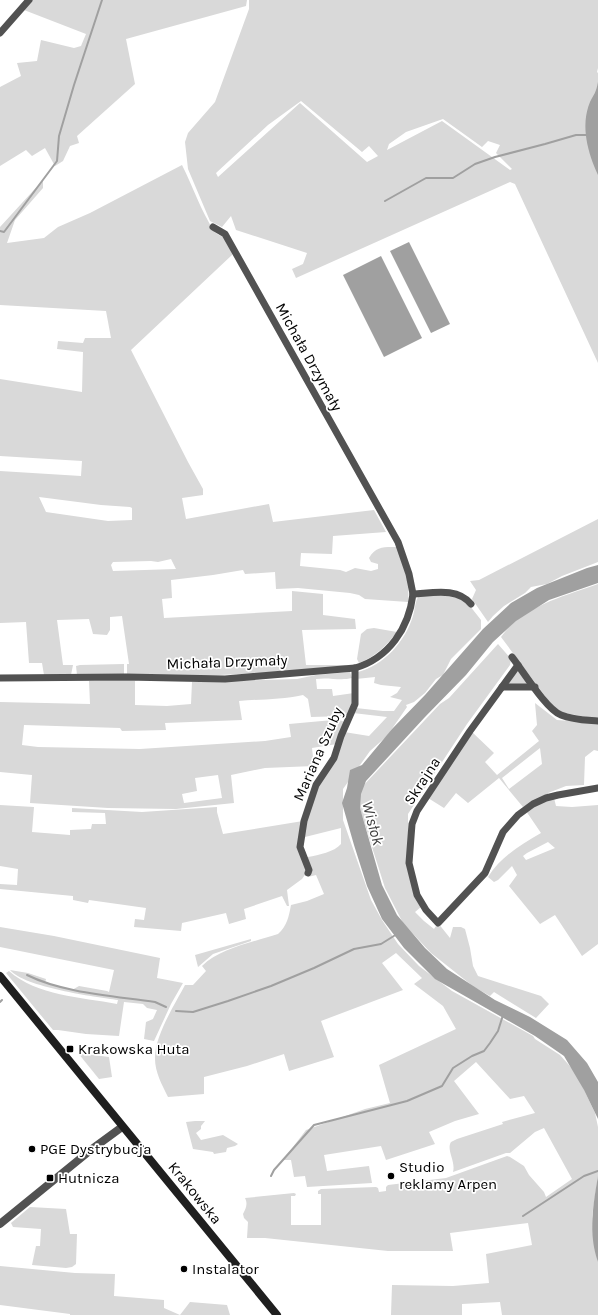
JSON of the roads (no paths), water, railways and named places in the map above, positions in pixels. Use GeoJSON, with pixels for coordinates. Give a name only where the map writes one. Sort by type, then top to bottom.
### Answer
{"type":"FeatureCollection","features":[{"type":"Feature","properties":{"kind":"main road","name":"Krakowska"},"geometry":{"type":"LineString","coordinates":[[0,976],[277,1315]]}},
{"type":"Feature","properties":{"kind":"street"},"geometry":{"type":"LineString","coordinates":[[0,33],[29,0]]}},
{"type":"Feature","properties":{"kind":"street","name":"Michała Drzymały"},"geometry":{"type":"LineString","coordinates":[[0,678],[126,677],[225,679],[355,668],[371,662],[386,651],[401,633],[409,615],[413,594],[409,574],[398,542],[225,234],[213,227]]}},
{"type":"Feature","properties":{"kind":"street"},"geometry":{"type":"LineString","coordinates":[[413,594],[454,593],[465,597],[471,604]]}},
{"type":"Feature","properties":{"kind":"street"},"geometry":{"type":"LineString","coordinates":[[512,657],[551,708],[559,714],[573,718],[598,721]]}},
{"type":"Feature","properties":{"kind":"street","name":"Skrajna"},"geometry":{"type":"LineString","coordinates":[[518,665],[470,731],[420,806],[412,824],[409,863],[417,895],[426,910],[438,923],[485,873],[503,832],[518,815],[533,804],[546,798],[558,795],[598,788]]}},
{"type":"Feature","properties":{"kind":"street","name":"Mariana Szuby"},"geometry":{"type":"LineString","coordinates":[[308,873],[309,870],[300,847],[304,821],[316,785],[334,758],[341,736],[355,704],[355,668]]}},
{"type":"Feature","properties":{"kind":"street"},"geometry":{"type":"LineString","coordinates":[[502,687],[535,687]]}},
{"type":"Feature","properties":{"kind":"street"},"geometry":{"type":"LineString","coordinates":[[0,1224],[122,1126]]}},
{"type":"Feature","properties":{"kind":"waterway"},"geometry":{"type":"LineString","coordinates":[[0,231],[4,232],[57,161],[59,136],[102,0]]}},
{"type":"Feature","properties":{"kind":"waterway"},"geometry":{"type":"LineString","coordinates":[[385,201],[426,178],[453,178],[475,164],[495,157],[576,135],[587,135]]}},
{"type":"Feature","properties":{"kind":"waterway"},"geometry":{"type":"LineString","coordinates":[[176,1011],[193,1012],[228,1001],[271,986],[354,949],[381,944],[397,934]]}},
{"type":"Feature","properties":{"kind":"waterway"},"geometry":{"type":"LineString","coordinates":[[27,975],[41,981],[73,990],[155,1002],[166,1007]]}},
{"type":"Feature","properties":{"kind":"waterway"},"geometry":{"type":"LineString","coordinates":[[271,1176],[274,1170],[314,1125],[407,1101],[442,1086],[453,1068],[472,1056],[484,1051],[498,1031],[503,1015]]}},
{"type":"Feature","properties":{"kind":"waterway"},"geometry":{"type":"LineString","coordinates":[[523,1216],[584,1176],[598,1171]]}},
{"type":"Feature","properties":{"kind":"place","name":"Krakowska Huta"},"geometry":{"type":"Point","coordinates":[70,1049]}},
{"type":"Feature","properties":{"kind":"place","name":"PGE Dystrybucja"},"geometry":{"type":"Point","coordinates":[32,1149]}},
{"type":"Feature","properties":{"kind":"place","name":"Studio reklamy Arpen"},"geometry":{"type":"Point","coordinates":[391,1176]}},
{"type":"Feature","properties":{"kind":"place","name":"Hutnicza"},"geometry":{"type":"Point","coordinates":[50,1178]}},
{"type":"Feature","properties":{"kind":"place","name":"Instalator"},"geometry":{"type":"Point","coordinates":[184,1269]}},
{"type":"Feature","properties":{"kind":"water label","name":"Wisłok"},"geometry":{"type":"Point","coordinates":[373,823]}}]}
